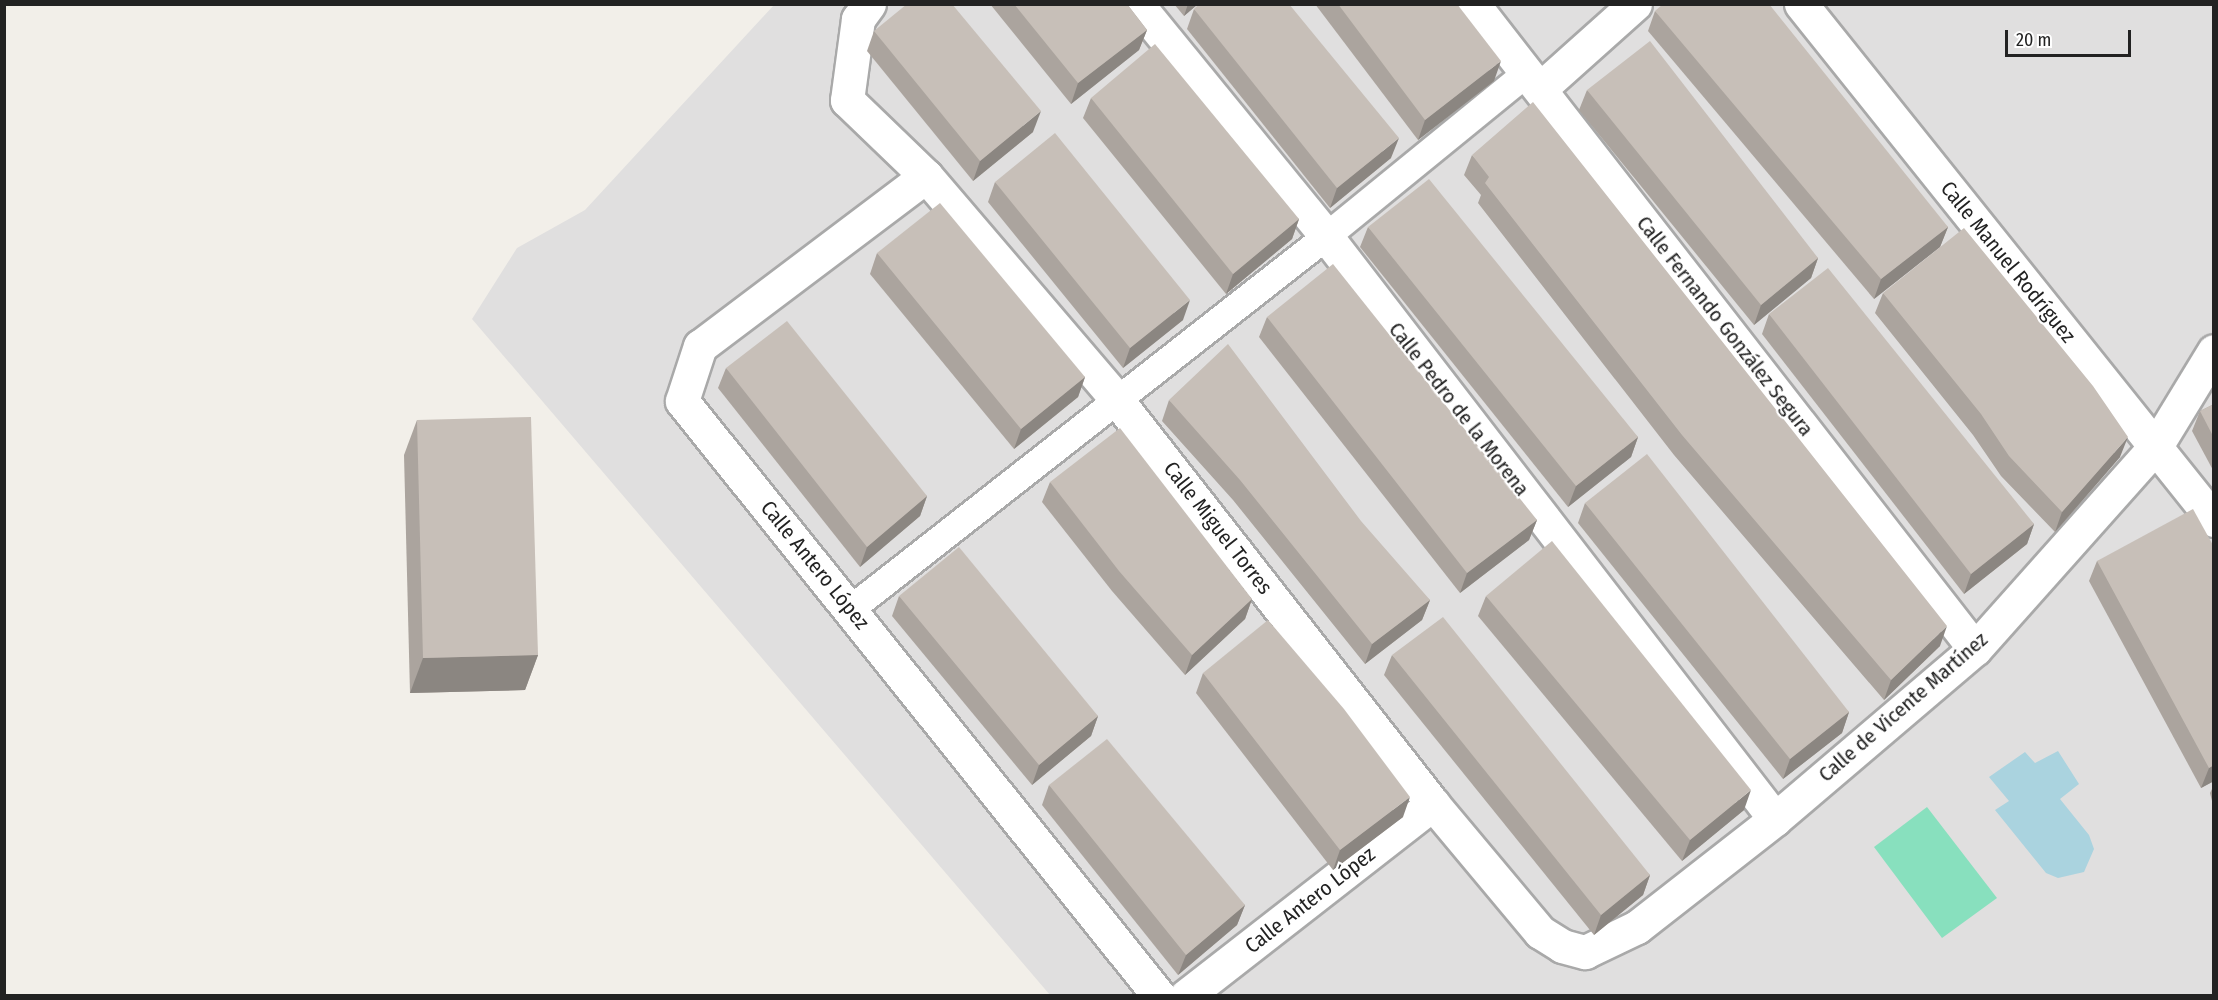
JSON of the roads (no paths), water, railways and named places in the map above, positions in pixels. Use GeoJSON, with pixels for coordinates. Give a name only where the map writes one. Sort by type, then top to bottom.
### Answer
{"type":"FeatureCollection","features":[{"type":"Feature","properties":{"kind":"street","name":"Calle Miguel Torres"},"geometry":{"type":"LineString","coordinates":[[869,4],[858,19],[847,100],[926,176],[1117,400],[1433,804],[1540,932],[1562,946],[1585,952]]}},
{"type":"Feature","properties":{"kind":"street","name":"Calle Pedro de la Morena"},"geometry":{"type":"LineString","coordinates":[[1137,4],[1326,236],[1775,819]]}},
{"type":"Feature","properties":{"kind":"street","name":"Calle Fernando González Segura"},"geometry":{"type":"LineString","coordinates":[[1473,4],[1975,649]]}},
{"type":"Feature","properties":{"kind":"street"},"geometry":{"type":"LineString","coordinates":[[850,609],[1326,236],[1635,4]]}},
{"type":"Feature","properties":{"kind":"street","name":"Calle Manuel Rodríguez"},"geometry":{"type":"LineString","coordinates":[[1801,4],[2214,520]]}},
{"type":"Feature","properties":{"kind":"street","name":"Calle Antero López"},"geometry":{"type":"LineString","coordinates":[[926,176],[700,346],[682,401],[1159,996]]}},
{"type":"Feature","properties":{"kind":"street","name":"Calle de Vicente Martínez"},"geometry":{"type":"LineString","coordinates":[[1585,952],[1637,927],[1775,819],[1975,649],[2156,446],[2214,351]]}},
{"type":"Feature","properties":{"kind":"street","name":"Calle Antero López"},"geometry":{"type":"LineString","coordinates":[[1186,996],[1433,804]]}},
{"type":"Feature","properties":{"kind":"water"},"geometry":{"type":"Polygon","coordinates":[[[2058,751],[2079,784],[2060,799],[2089,835],[2094,849],[2084,872],[2058,878],[2046,873],[1995,810],[2009,801],[1989,777],[2025,752],[2035,763],[2058,751]]]}}]}
